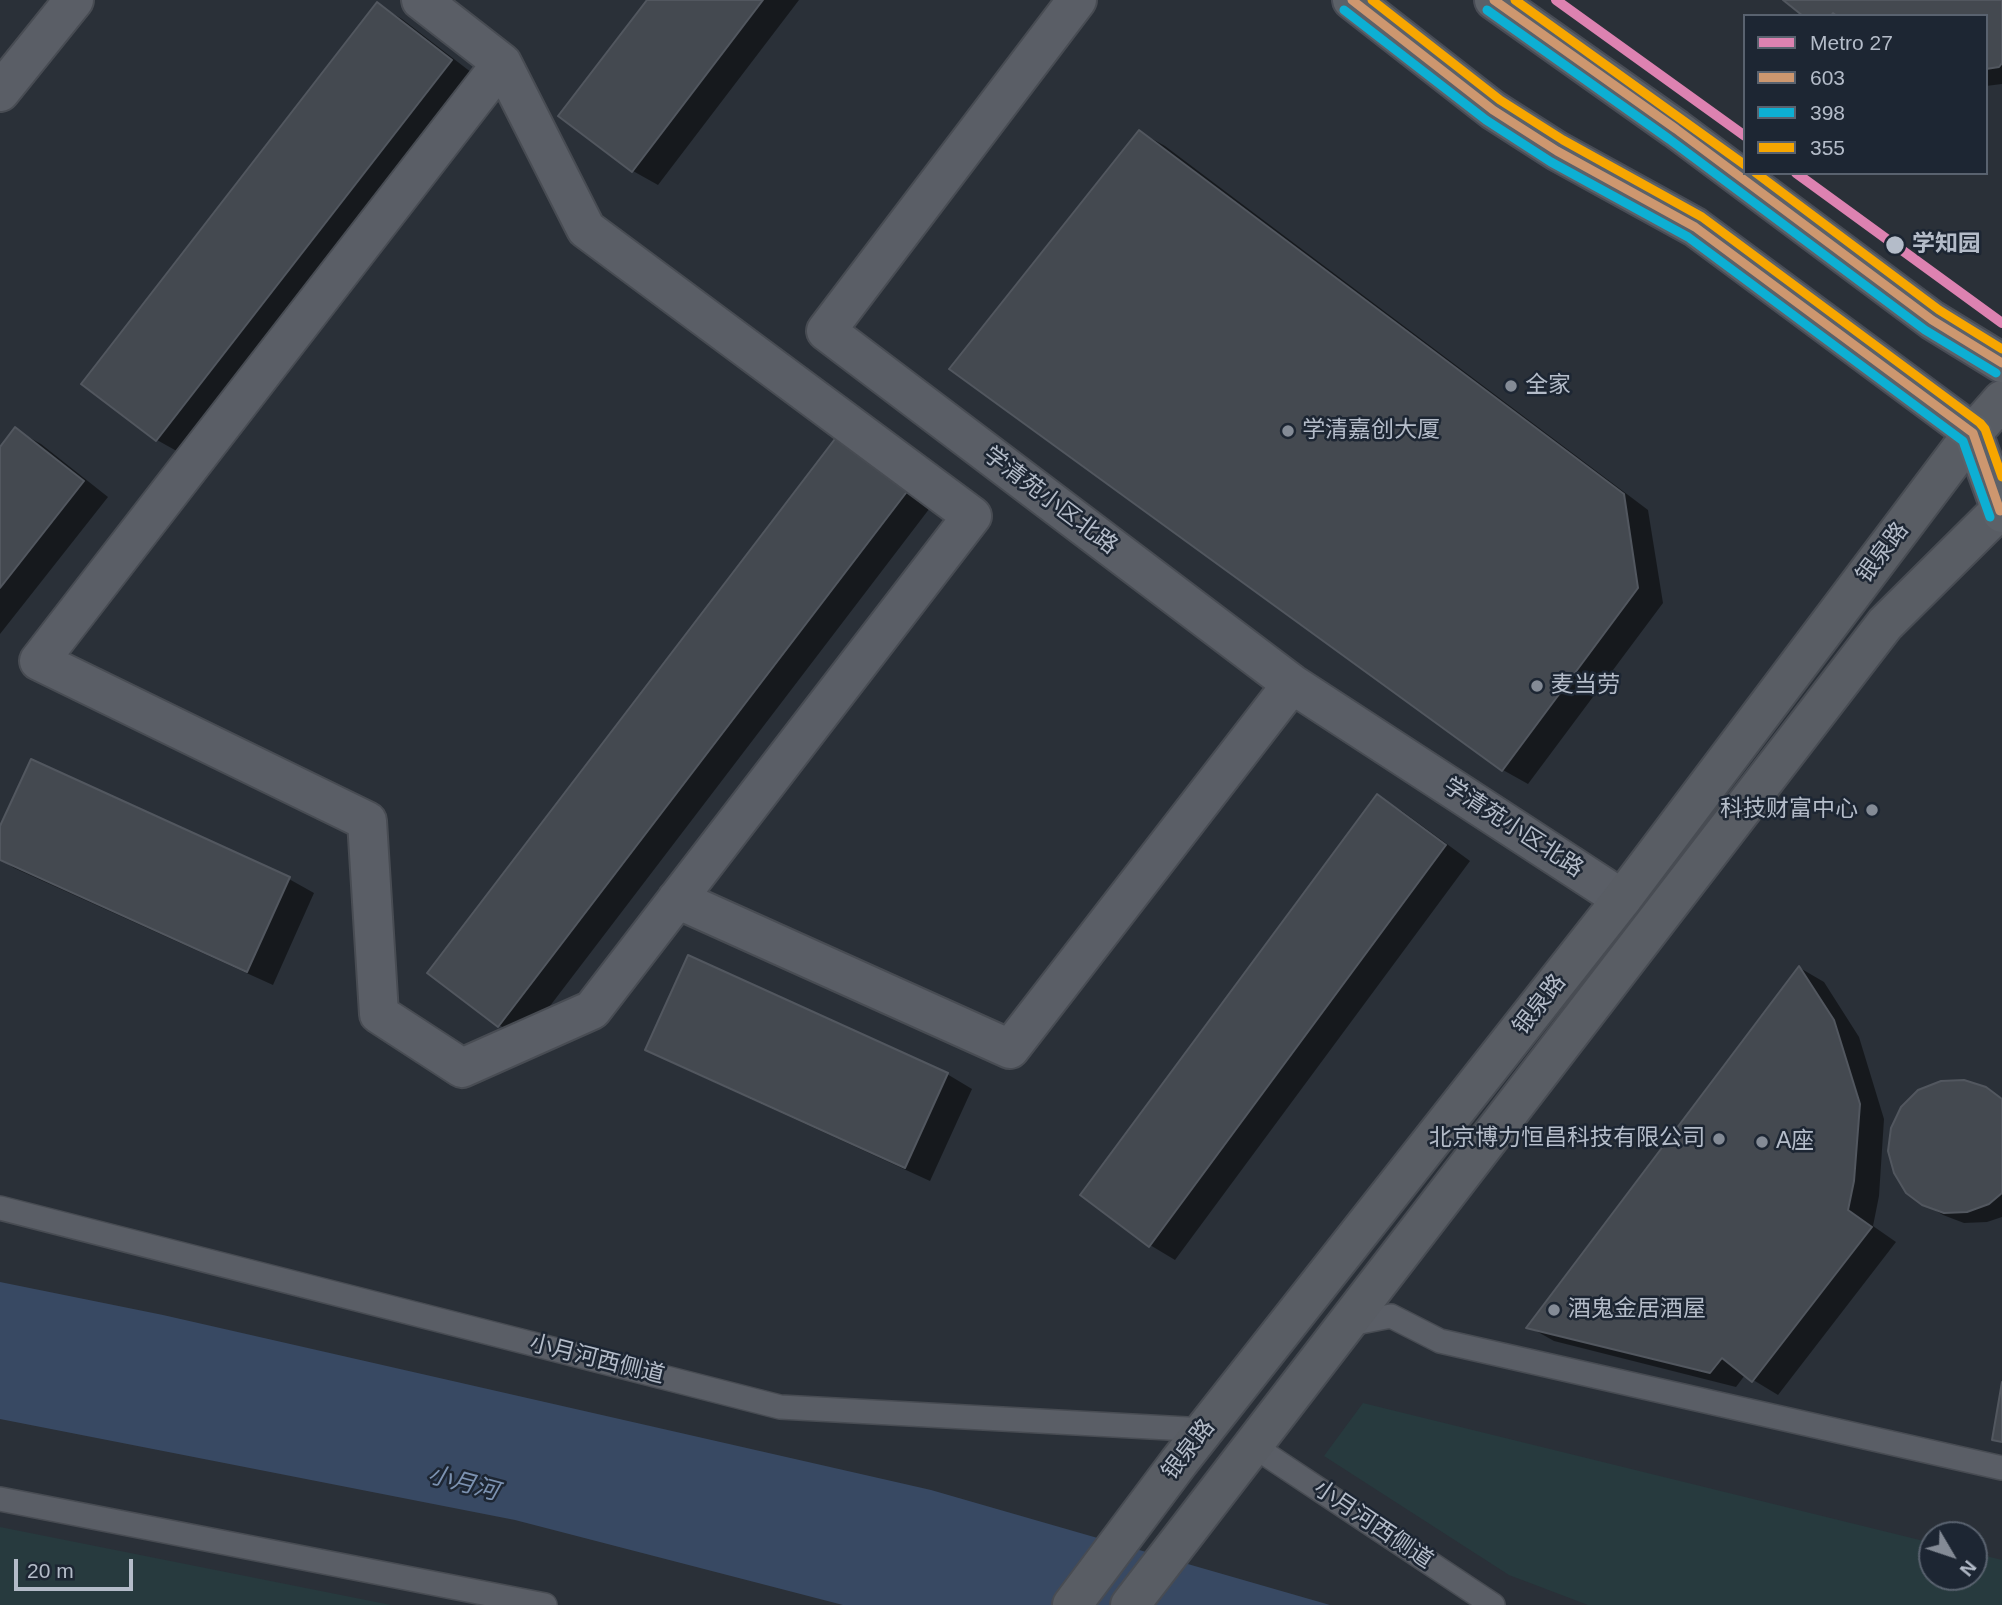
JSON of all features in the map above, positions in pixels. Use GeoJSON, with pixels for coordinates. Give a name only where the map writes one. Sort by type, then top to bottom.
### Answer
{"type":"FeatureCollection","features":[{"type":"Feature","properties":{"kind":"main road"},"geometry":{"type":"LineString","coordinates":[[1352,0],[1493,110],[1557,151],[1695,228],[1973,433],[2001,510]]}},
{"type":"Feature","properties":{"kind":"main road"},"geometry":{"type":"LineString","coordinates":[[1494,0],[1676,129],[1932,320],[2002,363]]}},
{"type":"Feature","properties":{"kind":"main road","name":"银泉路"},"geometry":{"type":"LineString","coordinates":[[1072,1605],[1179,1462],[1622,900],[1973,433],[2002,401]]}},
{"type":"Feature","properties":{"kind":"main road","name":"银泉路"},"geometry":{"type":"LineString","coordinates":[[1130,1605],[1885,624],[2001,510]]}},
{"type":"Feature","properties":{"kind":"street"},"geometry":{"type":"LineString","coordinates":[[0,92],[74,0]]}},
{"type":"Feature","properties":{"kind":"street"},"geometry":{"type":"LineString","coordinates":[[421,0],[502,63],[586,229],[972,516],[592,1010],[462,1068],[379,1014],[367,821],[39,661],[502,63]]}},
{"type":"Feature","properties":{"kind":"street","name":"学清苑小区北路"},"geometry":{"type":"LineString","coordinates":[[1077,0],[826,331],[1292,684],[1622,900]]}},
{"type":"Feature","properties":{"kind":"street"},"geometry":{"type":"LineString","coordinates":[[677,899],[1010,1049],[1292,684]]}},
{"type":"Feature","properties":{"kind":"lane","name":"小月河西侧道"},"geometry":{"type":"LineString","coordinates":[[0,1208],[780,1407],[1206,1430]]}},
{"type":"Feature","properties":{"kind":"lane"},"geometry":{"type":"LineString","coordinates":[[1345,1325],[1391,1316],[1440,1341],[2002,1468]]}},
{"type":"Feature","properties":{"kind":"lane","name":"小月河西侧道"},"geometry":{"type":"LineString","coordinates":[[1252,1446],[1493,1605]]}},
{"type":"Feature","properties":{"kind":"lane"},"geometry":{"type":"LineString","coordinates":[[0,1499],[545,1605]]}},
{"type":"Feature","properties":{"kind":"green space"},"geometry":{"type":"Polygon","coordinates":[[[1363,1403],[1918,1540],[1918,1591],[1988,1591],[1988,1556],[2002,1560],[2002,1605],[1588,1605],[1509,1575],[1324,1456],[1363,1403]]]}},
{"type":"Feature","properties":{"kind":"green space"},"geometry":{"type":"Polygon","coordinates":[[[0,1527],[391,1605],[0,1605],[0,1527]]]}},
{"type":"Feature","properties":{"kind":"water","name":"小月河"},"geometry":{"type":"Polygon","coordinates":[[[0,1282],[163,1315],[931,1490],[1330,1605],[843,1605],[515,1520],[0,1419],[0,1282]]]}},
{"type":"Feature","properties":{"kind":"building"},"geometry":{"type":"Polygon","coordinates":[[[647,0],[763,0],[632,172],[558,116],[647,0]]]}},
{"type":"Feature","properties":{"kind":"building"},"geometry":{"type":"Polygon","coordinates":[[[1783,0],[2002,0],[2002,63],[1999,67],[1988,69],[1988,14],[1800,14],[1783,0]]]}},
{"type":"Feature","properties":{"kind":"building"},"geometry":{"type":"Polygon","coordinates":[[[377,2],[452,60],[156,441],[81,384],[377,2]]]}},
{"type":"Feature","properties":{"kind":"building","name":"学清嘉创大厦"},"geometry":{"type":"Polygon","coordinates":[[[1139,130],[1624,494],[1638,588],[1502,771],[949,369],[1139,130]]]}},
{"type":"Feature","properties":{"kind":"building"},"geometry":{"type":"Polygon","coordinates":[[[15,427],[84,481],[0,588],[0,447],[15,427]]]}},
{"type":"Feature","properties":{"kind":"building"},"geometry":{"type":"Polygon","coordinates":[[[841,431],[912,485],[498,1027],[427,973],[841,431]]]}},
{"type":"Feature","properties":{"kind":"building"},"geometry":{"type":"Polygon","coordinates":[[[31,759],[290,877],[247,972],[0,860],[0,826],[31,759]]]}},
{"type":"Feature","properties":{"kind":"building"},"geometry":{"type":"Polygon","coordinates":[[[1377,794],[1446,845],[1149,1247],[1080,1195],[1377,794]]]}},
{"type":"Feature","properties":{"kind":"building"},"geometry":{"type":"Polygon","coordinates":[[[688,955],[948,1073],[905,1168],[645,1050],[688,955]]]}},
{"type":"Feature","properties":{"kind":"building","name":"A座"},"geometry":{"type":"Polygon","coordinates":[[[1799,966],[1834,1020],[1860,1104],[1854,1181],[1848,1210],[1872,1227],[1752,1382],[1722,1358],[1710,1373],[1526,1328],[1799,966]]]}},
{"type":"Feature","properties":{"kind":"building"},"geometry":{"type":"Polygon","coordinates":[[[1964,1080],[1986,1087],[2002,1099],[2002,1193],[1989,1204],[1967,1212],[1944,1213],[1922,1205],[1906,1193],[1894,1173],[1888,1151],[1891,1128],[1901,1107],[1918,1090],[1941,1081],[1964,1080]]]}},
{"type":"Feature","properties":{"kind":"building"},"geometry":{"type":"Polygon","coordinates":[[[2002,1382],[2002,1442],[1992,1440],[2002,1382]]]}},
{"type":"Feature","properties":{"kind":"metro line","name":"27"},"geometry":{"type":"LineString","coordinates":[[1556,0],[1743,135]]}},
{"type":"Feature","properties":{"kind":"metro line","name":"27"},"geometry":{"type":"LineString","coordinates":[[1799,175],[2002,323]]}},
{"type":"Feature","properties":{"kind":"transit line","name":"603"},"geometry":{"type":"LineString","coordinates":[[1352,0],[1493,110],[1557,151],[1695,227],[1973,433],[2000,511]]}},
{"type":"Feature","properties":{"kind":"transit line","name":"355"},"geometry":{"type":"LineString","coordinates":[[1372,0],[1500,100],[1563,140],[1702,217],[1980,423],[1985,429],[2002,477]]}},
{"type":"Feature","properties":{"kind":"transit line","name":"603"},"geometry":{"type":"LineString","coordinates":[[1494,0],[1676,129],[1932,320],[2002,363]]}},
{"type":"Feature","properties":{"kind":"transit line","name":"355"},"geometry":{"type":"LineString","coordinates":[[1515,0],[1743,164]]}},
{"type":"Feature","properties":{"kind":"transit line","name":"398"},"geometry":{"type":"LineString","coordinates":[[1344,10],[1486,120],[1551,162],[1688,237],[1963,441],[1990,517]]}},
{"type":"Feature","properties":{"kind":"transit line","name":"398"},"geometry":{"type":"LineString","coordinates":[[1487,10],[1669,139],[1925,330],[1996,373]]}},
{"type":"Feature","properties":{"kind":"transit line","name":"355"},"geometry":{"type":"LineString","coordinates":[[1759,175],[1939,310],[2002,349]]}},
{"type":"Feature","properties":{"kind":"place","name":"学知园"},"geometry":{"type":"Point","coordinates":[1895,245]}},
{"type":"Feature","properties":{"kind":"place","name":"全家"},"geometry":{"type":"Point","coordinates":[1511,386]}},
{"type":"Feature","properties":{"kind":"place","name":"学清嘉创大厦"},"geometry":{"type":"Point","coordinates":[1288,431]}},
{"type":"Feature","properties":{"kind":"place","name":"麦当劳"},"geometry":{"type":"Point","coordinates":[1537,686]}},
{"type":"Feature","properties":{"kind":"place","name":"科技财富中心"},"geometry":{"type":"Point","coordinates":[1872,810]}},
{"type":"Feature","properties":{"kind":"place","name":"北京博力恒昌科技有限公司"},"geometry":{"type":"Point","coordinates":[1719,1139]}},
{"type":"Feature","properties":{"kind":"place","name":"A座"},"geometry":{"type":"Point","coordinates":[1762,1142]}},
{"type":"Feature","properties":{"kind":"place","name":"酒鬼金居酒屋"},"geometry":{"type":"Point","coordinates":[1554,1310]}}]}
